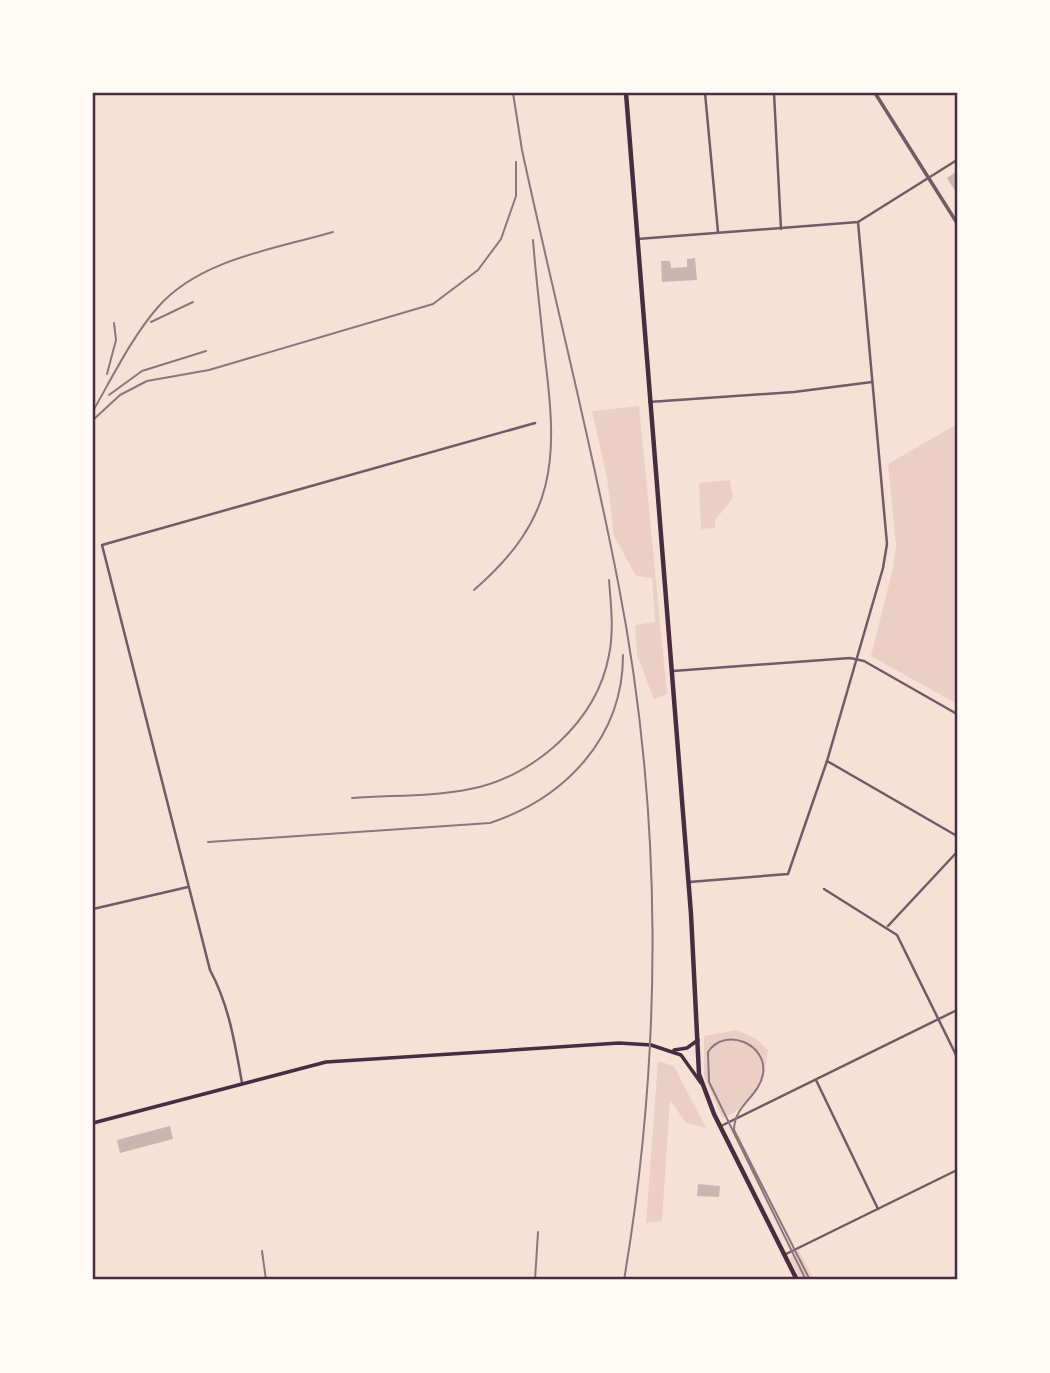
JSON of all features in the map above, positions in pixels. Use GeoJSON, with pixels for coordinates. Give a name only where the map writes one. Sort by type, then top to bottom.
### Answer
{"type":"FeatureCollection","features":[{"type":"Feature","properties":{"kind":"main road"},"geometry":{"type":"LineString","coordinates":[[626,93],[689,882],[701,1083]]}},
{"type":"Feature","properties":{"kind":"main road"},"geometry":{"type":"LineString","coordinates":[[93,1123],[326,1062],[619,1044],[673,1050],[687,1048],[699,1038]]}},
{"type":"Feature","properties":{"kind":"main road"},"geometry":{"type":"LineString","coordinates":[[673,1050],[681,1055],[701,1083],[797,1280]]}},
{"type":"Feature","properties":{"kind":"street"},"geometry":{"type":"LineString","coordinates":[[705,93],[718,233]]}},
{"type":"Feature","properties":{"kind":"street"},"geometry":{"type":"LineString","coordinates":[[774,93],[781,229]]}},
{"type":"Feature","properties":{"kind":"street"},"geometry":{"type":"LineString","coordinates":[[875,93],[957,223]]}},
{"type":"Feature","properties":{"kind":"street"},"geometry":{"type":"LineString","coordinates":[[637,239],[859,222],[957,160]]}},
{"type":"Feature","properties":{"kind":"street"},"geometry":{"type":"LineString","coordinates":[[689,882],[788,874],[827,761],[887,544],[859,222]]}},
{"type":"Feature","properties":{"kind":"street"},"geometry":{"type":"LineString","coordinates":[[649,402],[794,392],[872,382]]}},
{"type":"Feature","properties":{"kind":"street"},"geometry":{"type":"LineString","coordinates":[[242,1083],[222,991],[210,970],[102,545],[536,423]]}},
{"type":"Feature","properties":{"kind":"street"},"geometry":{"type":"LineString","coordinates":[[673,671],[857,659],[957,714]]}},
{"type":"Feature","properties":{"kind":"street"},"geometry":{"type":"LineString","coordinates":[[827,761],[957,836]]}},
{"type":"Feature","properties":{"kind":"street"},"geometry":{"type":"LineString","coordinates":[[888,927],[957,852]]}},
{"type":"Feature","properties":{"kind":"street"},"geometry":{"type":"LineString","coordinates":[[93,909],[190,887]]}},
{"type":"Feature","properties":{"kind":"street"},"geometry":{"type":"LineString","coordinates":[[824,889],[897,935],[957,1057]]}},
{"type":"Feature","properties":{"kind":"street"},"geometry":{"type":"LineString","coordinates":[[720,1126],[957,1010]]}},
{"type":"Feature","properties":{"kind":"street"},"geometry":{"type":"LineString","coordinates":[[816,1080],[878,1209]]}},
{"type":"Feature","properties":{"kind":"street"},"geometry":{"type":"LineString","coordinates":[[784,1255],[957,1170]]}},
{"type":"Feature","properties":{"kind":"shaded area"},"geometry":{"type":"Polygon","coordinates":[[[639,406],[667,694],[654,699],[637,655],[635,625],[655,622],[652,578],[636,576],[614,536],[607,478],[592,411],[639,406]]]}},
{"type":"Feature","properties":{"kind":"shaded area"},"geometry":{"type":"Polygon","coordinates":[[[957,424],[957,704],[871,656],[893,568],[896,545],[888,464],[957,424]]]}},
{"type":"Feature","properties":{"kind":"shaded area"},"geometry":{"type":"Polygon","coordinates":[[[730,480],[733,498],[715,520],[715,528],[701,529],[699,483],[730,480]]]}},
{"type":"Feature","properties":{"kind":"shaded area"},"geometry":{"type":"Polygon","coordinates":[[[737,1030],[756,1039],[768,1050],[764,1072],[756,1091],[742,1107],[722,1118],[704,1076],[704,1036],[737,1030]]]}},
{"type":"Feature","properties":{"kind":"shaded area"},"geometry":{"type":"Polygon","coordinates":[[[658,1061],[674,1066],[706,1128],[686,1123],[670,1100],[662,1221],[646,1223],[658,1061]]]}},
{"type":"Feature","properties":{"kind":"shaded area"},"geometry":{"type":"Polygon","coordinates":[[[799,1251],[814,1280],[801,1280],[790,1259],[799,1251]]]}},
{"type":"Feature","properties":{"kind":"building"},"geometry":{"type":"Polygon","coordinates":[[[957,171],[957,194],[947,178],[957,171]]]}},
{"type":"Feature","properties":{"kind":"building"},"geometry":{"type":"Polygon","coordinates":[[[695,258],[697,280],[662,282],[661,261],[670,261],[671,268],[687,267],[687,259],[695,258]]]}},
{"type":"Feature","properties":{"kind":"building"},"geometry":{"type":"Polygon","coordinates":[[[170,1126],[173,1139],[120,1153],[117,1140],[170,1126]]]}},
{"type":"Feature","properties":{"kind":"building"},"geometry":{"type":"Polygon","coordinates":[[[698,1184],[720,1186],[719,1197],[697,1196],[698,1184]]]}},
{"type":"Feature","properties":{"kind":"tram line"},"geometry":{"type":"LineString","coordinates":[[806,1280],[709,1082],[708,1052],[715,1044],[724,1040],[744,1042],[759,1054],[763,1063],[761,1082],[738,1114],[734,1130],[810,1280]]}},
{"type":"Feature","properties":{"kind":"railway"},"geometry":{"type":"LineString","coordinates":[[513,93],[522,150],[618,582],[633,669],[643,756],[650,843],[651,1019],[646,1106],[624,1280]]}},
{"type":"Feature","properties":{"kind":"railway"},"geometry":{"type":"LineString","coordinates":[[93,420],[120,395],[147,381],[209,370],[433,304],[478,270],[501,239],[516,196],[516,162]]}},
{"type":"Feature","properties":{"kind":"railway"},"geometry":{"type":"LineString","coordinates":[[93,411],[140,331],[158,307],[175,291],[195,277],[240,258],[333,232]]}},
{"type":"Feature","properties":{"kind":"railway"},"geometry":{"type":"LineString","coordinates":[[474,590],[501,564],[522,538],[546,485],[551,427],[533,240]]}},
{"type":"Feature","properties":{"kind":"railway"},"geometry":{"type":"LineString","coordinates":[[151,322],[193,302]]}},
{"type":"Feature","properties":{"kind":"railway"},"geometry":{"type":"LineString","coordinates":[[107,374],[116,340],[114,323]]}},
{"type":"Feature","properties":{"kind":"railway"},"geometry":{"type":"LineString","coordinates":[[109,395],[142,371],[206,351]]}},
{"type":"Feature","properties":{"kind":"railway"},"geometry":{"type":"LineString","coordinates":[[352,798],[456,792],[494,783],[539,759],[577,723],[602,679],[611,637],[609,580]]}},
{"type":"Feature","properties":{"kind":"railway"},"geometry":{"type":"LineString","coordinates":[[208,842],[490,823],[517,812],[565,781],[585,761],[601,738],[613,713],[620,685],[623,655]]}},
{"type":"Feature","properties":{"kind":"railway"},"geometry":{"type":"LineString","coordinates":[[535,1280],[538,1232]]}},
{"type":"Feature","properties":{"kind":"railway"},"geometry":{"type":"LineString","coordinates":[[262,1251],[266,1280]]}}]}
